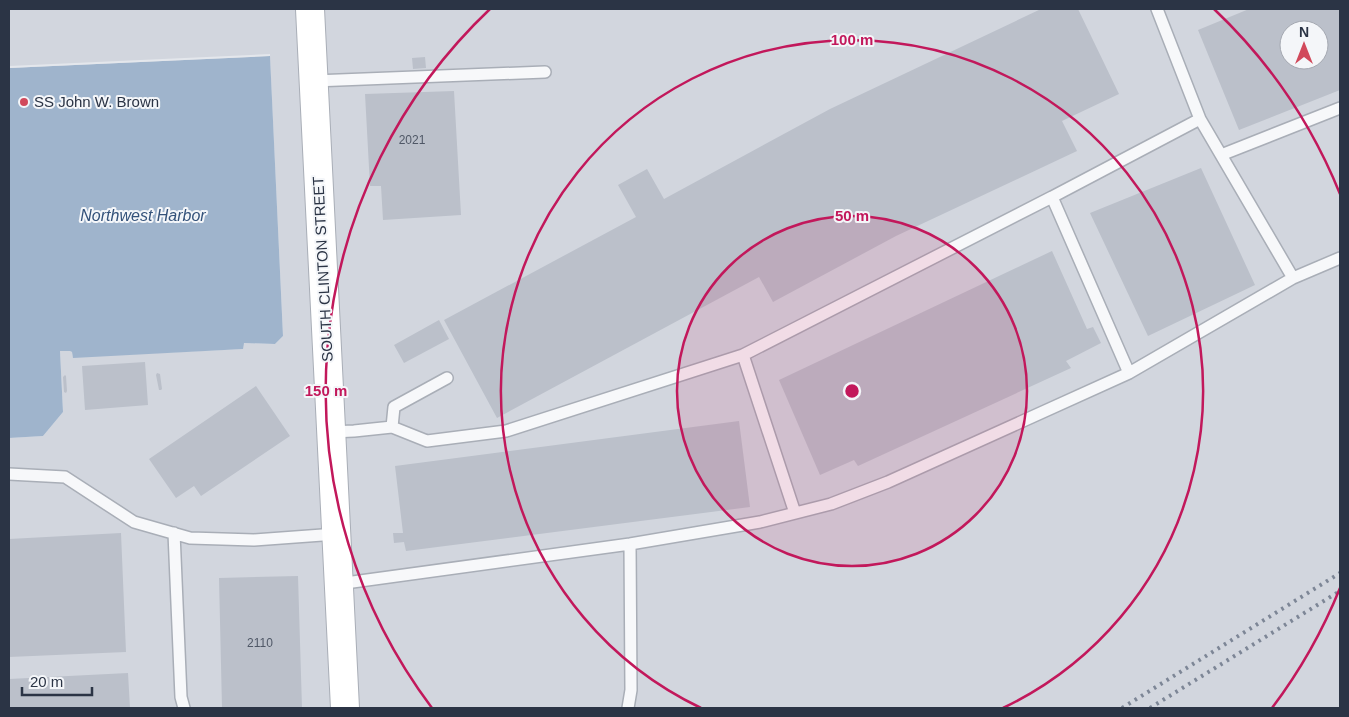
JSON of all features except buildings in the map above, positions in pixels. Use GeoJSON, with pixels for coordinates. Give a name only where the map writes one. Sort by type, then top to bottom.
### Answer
{"type":"FeatureCollection","features":[{"type":"Feature","properties":{"kind":"main road","name":"SOUTH CLINTON STREET"},"geometry":{"type":"LineString","coordinates":[[310,9],[345,708]]}},
{"type":"Feature","properties":{"kind":"lane"},"geometry":{"type":"LineString","coordinates":[[1157,9],[1200,119],[1293,278]]}},
{"type":"Feature","properties":{"kind":"lane"},"geometry":{"type":"LineString","coordinates":[[314,81],[545,72]]}},
{"type":"Feature","properties":{"kind":"lane"},"geometry":{"type":"LineString","coordinates":[[1221,155],[1340,108]]}},
{"type":"Feature","properties":{"kind":"lane"},"geometry":{"type":"LineString","coordinates":[[331,432],[392,427],[428,441],[506,431],[743,355],[1200,119]]}},
{"type":"Feature","properties":{"kind":"lane"},"geometry":{"type":"LineString","coordinates":[[1052,197],[1129,373]]}},
{"type":"Feature","properties":{"kind":"lane"},"geometry":{"type":"LineString","coordinates":[[338,584],[630,544],[760,522],[832,504],[888,482],[1129,373],[1293,278],[1340,258]]}},
{"type":"Feature","properties":{"kind":"lane"},"geometry":{"type":"LineString","coordinates":[[743,355],[796,513]]}},
{"type":"Feature","properties":{"kind":"lane"},"geometry":{"type":"LineString","coordinates":[[392,427],[394,407],[447,378]]}},
{"type":"Feature","properties":{"kind":"lane"},"geometry":{"type":"LineString","coordinates":[[9,474],[65,477],[134,522],[190,538],[254,540],[336,534]]}},
{"type":"Feature","properties":{"kind":"lane"},"geometry":{"type":"LineString","coordinates":[[174,533],[181,697],[184,708]]}},
{"type":"Feature","properties":{"kind":"lane"},"geometry":{"type":"LineString","coordinates":[[628,708],[631,690],[630,544]]}},
{"type":"Feature","properties":{"kind":"shaded area"},"geometry":{"type":"Polygon","coordinates":[[[9,9],[1340,9],[1340,708],[9,708],[9,438],[43,436],[63,412],[60,351],[70,351],[73,357],[243,349],[243,343],[275,344],[283,336],[270,57],[9,68],[9,9]]]}},
{"type":"Feature","properties":{"kind":"water","name":"Northwest Harbor"},"geometry":{"type":"Polygon","coordinates":[[[270,56],[283,336],[275,344],[244,343],[243,349],[73,358],[72,352],[60,351],[63,412],[43,436],[9,438],[9,68],[270,56]]]}},
{"type":"Feature","properties":{"kind":"pier"},"geometry":{"type":"Polygon","coordinates":[[[270,54],[270,56],[9,68],[9,66],[270,54]]]}},
{"type":"Feature","properties":{"kind":"railway"},"geometry":{"type":"LineString","coordinates":[[1122,708],[1340,573]]}},
{"type":"Feature","properties":{"kind":"railway"},"geometry":{"type":"LineString","coordinates":[[1150,708],[1340,591]]}},
{"type":"Feature","properties":{"kind":"place","name":"SS John W. Brown"},"geometry":{"type":"Point","coordinates":[24,102]}}]}
